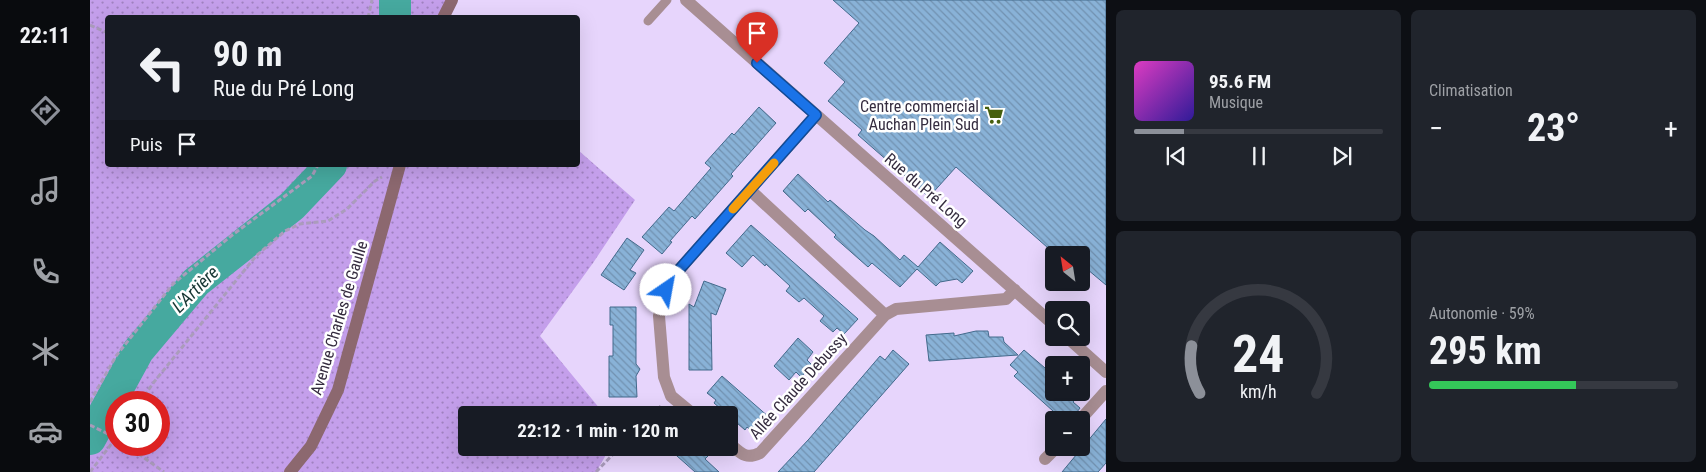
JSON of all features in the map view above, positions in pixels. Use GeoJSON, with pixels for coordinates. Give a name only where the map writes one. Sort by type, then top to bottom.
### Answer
{"type":"FeatureCollection","features":[{"type":"Feature","properties":{"kind":"street"},"geometry":{"type":"LineString","coordinates":[[444,15],[452,0]]}},
{"type":"Feature","properties":{"kind":"street","name":"Rue du Pré Long"},"geometry":{"type":"LineString","coordinates":[[686,0],[1045,317]]}},
{"type":"Feature","properties":{"kind":"street"},"geometry":{"type":"LineString","coordinates":[[683,406],[671,396],[664,377],[659,316],[662,300],[670,280],[816,115]]}},
{"type":"Feature","properties":{"kind":"street","name":"Avenue Charles de Gaulle"},"geometry":{"type":"LineString","coordinates":[[290,472],[311,446],[338,390],[400,167]]}},
{"type":"Feature","properties":{"kind":"street"},"geometry":{"type":"LineString","coordinates":[[750,190],[885,315],[896,309],[1006,299],[1015,290]]}},
{"type":"Feature","properties":{"kind":"street","name":"Allée Claude Debussy"},"geometry":{"type":"LineString","coordinates":[[738,451],[743,455],[751,457],[760,453],[885,315]]}},
{"type":"Feature","properties":{"kind":"street"},"geometry":{"type":"LineString","coordinates":[[1077,346],[1106,372]]}},
{"type":"Feature","properties":{"kind":"street"},"geometry":{"type":"LineString","coordinates":[[1088,411],[1106,391]]}},
{"type":"Feature","properties":{"kind":"street"},"geometry":{"type":"LineString","coordinates":[[1045,459],[1048,456]]}},
{"type":"Feature","properties":{"kind":"lane"},"geometry":{"type":"LineString","coordinates":[[648,21],[667,0]]}},
{"type":"Feature","properties":{"kind":"path"},"geometry":{"type":"LineString","coordinates":[[369,15],[372,0]]}},
{"type":"Feature","properties":{"kind":"path"},"geometry":{"type":"LineString","coordinates":[[90,25],[105,32]]}},
{"type":"Feature","properties":{"kind":"path"},"geometry":{"type":"LineString","coordinates":[[90,402],[116,356],[173,284],[231,236],[312,176],[317,167]]}},
{"type":"Feature","properties":{"kind":"path"},"geometry":{"type":"LineString","coordinates":[[148,391],[256,256],[286,231],[300,224],[328,221],[347,209],[375,181],[400,167]]}},
{"type":"Feature","properties":{"kind":"path"},"geometry":{"type":"LineString","coordinates":[[90,425],[105,434]]}},
{"type":"Feature","properties":{"kind":"path"},"geometry":{"type":"LineString","coordinates":[[90,472],[105,452]]}},
{"type":"Feature","properties":{"kind":"path"},"geometry":{"type":"LineString","coordinates":[[141,456],[164,472]]}},
{"type":"Feature","properties":{"kind":"path"},"geometry":{"type":"LineString","coordinates":[[596,472],[611,456]]}},
{"type":"Feature","properties":{"kind":"shaded area"},"geometry":{"type":"Polygon","coordinates":[[[90,0],[452,0],[444,15],[105,15],[105,167],[580,167],[580,152],[635,200],[593,263],[540,336],[598,406],[458,406],[458,456],[605,456],[596,472],[90,472],[90,0]]]}},
{"type":"Feature","properties":{"kind":"building","name":"Centre commercial Auchan Plein Sud"},"geometry":{"type":"Polygon","coordinates":[[[833,0],[1106,0],[1106,285],[1090,272],[1090,246],[1046,246],[956,167],[929,197],[858,135],[862,130],[828,101],[845,82],[824,63],[859,23],[833,0]]]}},
{"type":"Feature","properties":{"kind":"building"},"geometry":{"type":"Polygon","coordinates":[[[759,107],[776,123],[731,174],[733,176],[695,219],[692,216],[670,241],[672,242],[662,254],[642,237],[669,207],[674,211],[711,168],[705,163],[759,107]]]}},
{"type":"Feature","properties":{"kind":"building"},"geometry":{"type":"Polygon","coordinates":[[[798,174],[828,202],[830,200],[900,260],[904,255],[918,267],[940,242],[973,271],[962,283],[957,279],[940,282],[936,286],[917,269],[900,287],[872,263],[868,267],[834,237],[836,235],[808,209],[805,212],[783,191],[798,174]]]}},
{"type":"Feature","properties":{"kind":"building"},"geometry":{"type":"Polygon","coordinates":[[[751,225],[858,319],[844,334],[837,328],[833,332],[820,321],[824,316],[804,298],[799,302],[786,291],[790,286],[753,255],[742,267],[726,253],[751,225]]]}},
{"type":"Feature","properties":{"kind":"building"},"geometry":{"type":"Polygon","coordinates":[[[627,238],[644,250],[630,270],[636,273],[624,290],[601,275],[627,238]]]}},
{"type":"Feature","properties":{"kind":"building"},"geometry":{"type":"Polygon","coordinates":[[[704,281],[726,289],[716,315],[711,313],[712,370],[689,370],[689,304],[694,307],[704,281]]]}},
{"type":"Feature","properties":{"kind":"building"},"geometry":{"type":"Polygon","coordinates":[[[610,307],[636,307],[636,364],[640,369],[636,376],[637,397],[609,397],[609,356],[613,356],[613,325],[610,325],[610,307]]]}},
{"type":"Feature","properties":{"kind":"building"},"geometry":{"type":"Polygon","coordinates":[[[976,331],[988,331],[989,337],[1003,337],[1004,342],[1018,355],[929,361],[926,335],[954,333],[954,336],[976,331]]]}},
{"type":"Feature","properties":{"kind":"building"},"geometry":{"type":"Polygon","coordinates":[[[798,338],[813,352],[807,360],[812,365],[801,377],[796,372],[789,380],[774,366],[798,338]]]}},
{"type":"Feature","properties":{"kind":"building"},"geometry":{"type":"Polygon","coordinates":[[[893,350],[909,364],[814,472],[778,472],[880,356],[885,360],[893,350]]]}},
{"type":"Feature","properties":{"kind":"building"},"geometry":{"type":"Polygon","coordinates":[[[1024,350],[1045,368],[1045,401],[1074,401],[1080,408],[1078,411],[1053,411],[1014,376],[1018,372],[1010,365],[1024,350]]]}},
{"type":"Feature","properties":{"kind":"building"},"geometry":{"type":"Polygon","coordinates":[[[722,376],[770,418],[756,435],[747,427],[745,430],[738,424],[738,406],[717,406],[714,403],[716,400],[707,393],[722,376]]]}},
{"type":"Feature","properties":{"kind":"building"},"geometry":{"type":"Polygon","coordinates":[[[1106,419],[1106,463],[1098,472],[1062,472],[1075,456],[1090,456],[1090,438],[1106,419]]]}},
{"type":"Feature","properties":{"kind":"building"},"geometry":{"type":"Polygon","coordinates":[[[677,456],[708,456],[705,459],[719,472],[695,472],[677,456]]]}},
{"type":"Feature","properties":{"kind":"waterway","name":"L'Artière"},"geometry":{"type":"LineString","coordinates":[[395,0],[395,15]]}},
{"type":"Feature","properties":{"kind":"waterway","name":"L'Artière"},"geometry":{"type":"LineString","coordinates":[[90,439],[138,351],[196,282],[292,206],[329,167]]}},
{"type":"Feature","properties":{"kind":"slow traffic"},"geometry":{"type":"LineString","coordinates":[[733,209],[774,163]]}},
{"type":"Feature","properties":{"kind":"place","name":"Centre commercial Auchan Plein Sud"},"geometry":{"type":"Point","coordinates":[994,115]}},
{"type":"Feature","properties":{"kind":"route"},"geometry":{"type":"LineString","coordinates":[[666,290],[670,280],[816,115],[757,63]]}}]}
